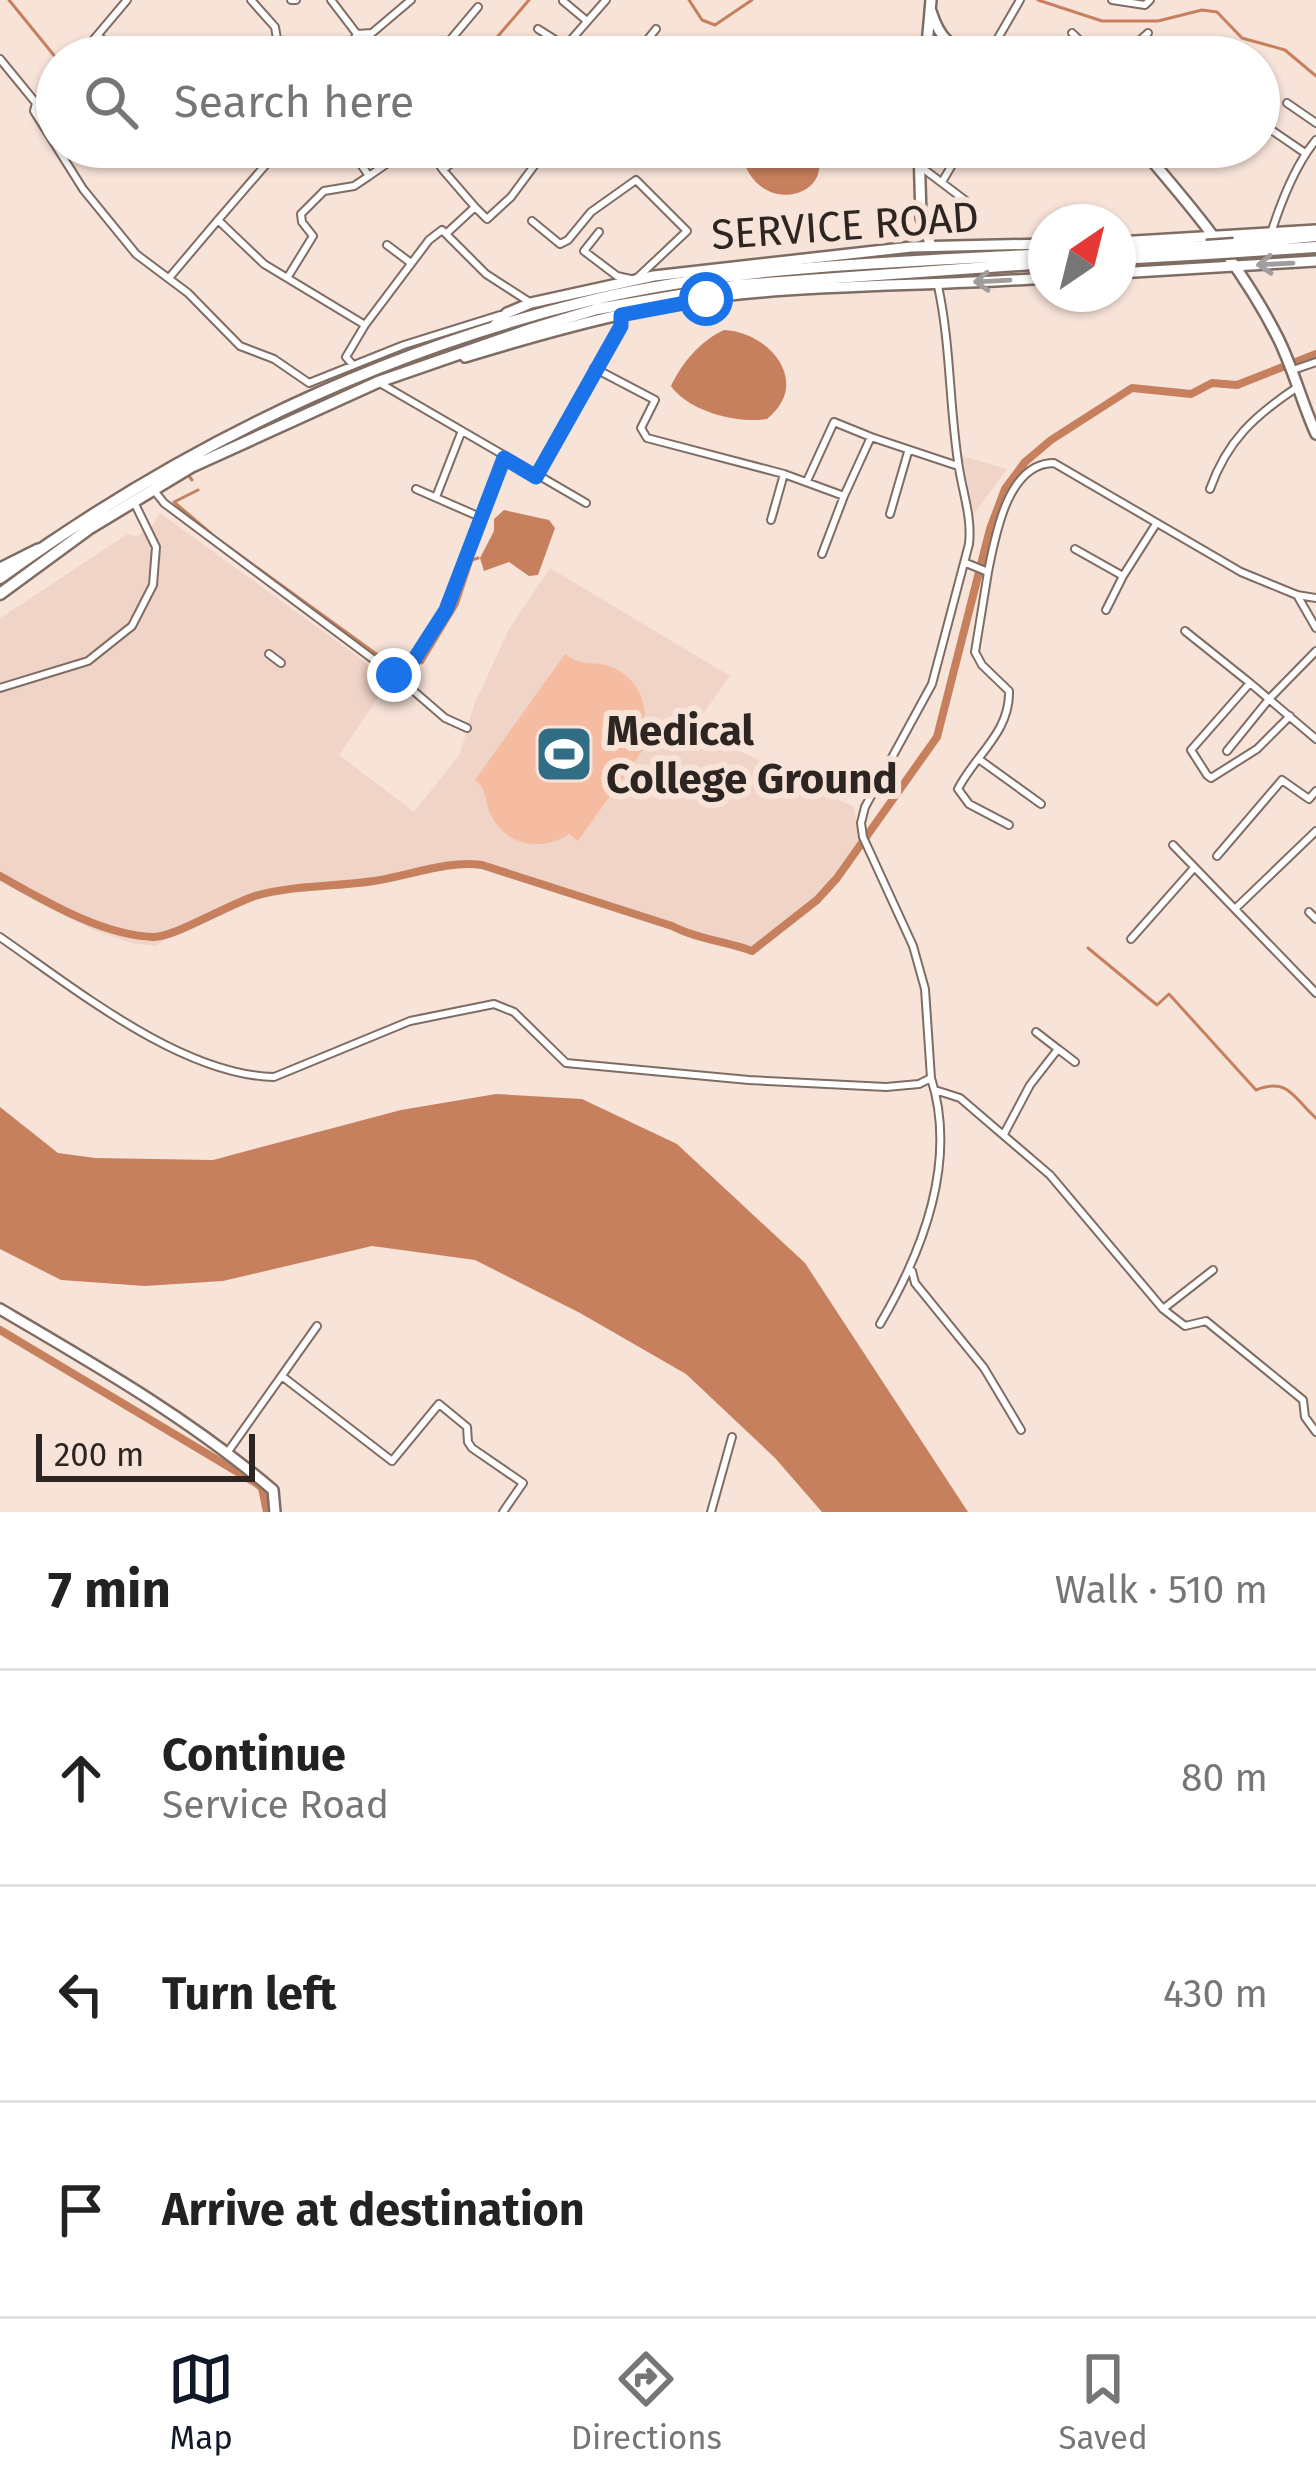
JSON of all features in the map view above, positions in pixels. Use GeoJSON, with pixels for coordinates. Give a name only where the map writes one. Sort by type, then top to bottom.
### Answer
{"type":"FeatureCollection","features":[{"type":"Feature","properties":{"kind":"highway"},"geometry":{"type":"LineString","coordinates":[[1236,248],[1316,233]]}},
{"type":"Feature","properties":{"kind":"highway"},"geometry":{"type":"LineString","coordinates":[[1136,246],[1316,247]]}},
{"type":"Feature","properties":{"kind":"highway"},"geometry":{"type":"LineString","coordinates":[[1136,256],[1209,246]]}},
{"type":"Feature","properties":{"kind":"highway"},"geometry":{"type":"LineString","coordinates":[[0,594],[204,446],[320,393],[464,338],[592,300],[715,279],[1028,255]]}},
{"type":"Feature","properties":{"kind":"highway"},"geometry":{"type":"LineString","coordinates":[[0,578],[130,496],[154,489],[191,467],[378,382],[531,329],[597,310],[739,285],[1028,264]]}},
{"type":"Feature","properties":{"kind":"highway"},"geometry":{"type":"LineString","coordinates":[[442,332],[464,338]]}},
{"type":"Feature","properties":{"kind":"street"},"geometry":{"type":"LineString","coordinates":[[100,36],[127,0]]}},
{"type":"Feature","properties":{"kind":"street"},"geometry":{"type":"LineString","coordinates":[[251,0],[276,36]]}},
{"type":"Feature","properties":{"kind":"street"},"geometry":{"type":"LineString","coordinates":[[332,0],[360,35],[372,33],[411,0]]}},
{"type":"Feature","properties":{"kind":"street"},"geometry":{"type":"LineString","coordinates":[[574,36],[606,0]]}},
{"type":"Feature","properties":{"kind":"street"},"geometry":{"type":"LineString","coordinates":[[997,36],[1020,0]]}},
{"type":"Feature","properties":{"kind":"street"},"geometry":{"type":"LineString","coordinates":[[1112,0],[1145,5],[1150,0]]}},
{"type":"Feature","properties":{"kind":"street"},"geometry":{"type":"LineString","coordinates":[[563,1],[587,21]]}},
{"type":"Feature","properties":{"kind":"street"},"geometry":{"type":"LineString","coordinates":[[931,6],[940,36]]}},
{"type":"Feature","properties":{"kind":"street"},"geometry":{"type":"LineString","coordinates":[[928,36],[931,6]]}},
{"type":"Feature","properties":{"kind":"street"},"geometry":{"type":"LineString","coordinates":[[454,36],[478,7]]}},
{"type":"Feature","properties":{"kind":"street"},"geometry":{"type":"LineString","coordinates":[[538,28],[550,36]]}},
{"type":"Feature","properties":{"kind":"street"},"geometry":{"type":"LineString","coordinates":[[650,36],[656,28]]}},
{"type":"Feature","properties":{"kind":"street"},"geometry":{"type":"LineString","coordinates":[[1072,33],[1075,36]]}},
{"type":"Feature","properties":{"kind":"street"},"geometry":{"type":"LineString","coordinates":[[1145,36],[1148,33]]}},
{"type":"Feature","properties":{"kind":"street"},"geometry":{"type":"LineString","coordinates":[[0,58],[36,103],[36,114]]}},
{"type":"Feature","properties":{"kind":"street"},"geometry":{"type":"LineString","coordinates":[[1287,103],[1316,123]]}},
{"type":"Feature","properties":{"kind":"street"},"geometry":{"type":"LineString","coordinates":[[1280,136],[1305,153]]}},
{"type":"Feature","properties":{"kind":"street"},"geometry":{"type":"LineString","coordinates":[[1271,234],[1305,153],[1316,140]]}},
{"type":"Feature","properties":{"kind":"street"},"geometry":{"type":"LineString","coordinates":[[70,168],[136,254],[169,278],[263,168]]}},
{"type":"Feature","properties":{"kind":"street"},"geometry":{"type":"LineString","coordinates":[[363,168],[369,176]]}},
{"type":"Feature","properties":{"kind":"street"},"geometry":{"type":"LineString","coordinates":[[289,275],[314,236],[301,214],[324,191],[354,186],[381,168]]}},
{"type":"Feature","properties":{"kind":"street"},"geometry":{"type":"LineString","coordinates":[[445,168],[487,220],[532,168]]}},
{"type":"Feature","properties":{"kind":"street"},"geometry":{"type":"LineString","coordinates":[[919,168],[921,218],[931,246]]}},
{"type":"Feature","properties":{"kind":"street"},"geometry":{"type":"LineString","coordinates":[[922,168],[966,201]]}},
{"type":"Feature","properties":{"kind":"street"},"geometry":{"type":"LineString","coordinates":[[942,182],[950,168]]}},
{"type":"Feature","properties":{"kind":"street"},"geometry":{"type":"LineString","coordinates":[[1154,168],[1209,246],[1234,266],[1261,307],[1316,434]]}},
{"type":"Feature","properties":{"kind":"street"},"geometry":{"type":"LineString","coordinates":[[532,221],[560,244],[591,212],[636,180],[687,231],[635,280],[616,276],[568,240]]}},
{"type":"Feature","properties":{"kind":"street"},"geometry":{"type":"LineString","coordinates":[[353,365],[346,357],[410,263],[434,234],[448,232],[475,207]]}},
{"type":"Feature","properties":{"kind":"street"},"geometry":{"type":"LineString","coordinates":[[218,220],[265,264],[365,326]]}},
{"type":"Feature","properties":{"kind":"street"},"geometry":{"type":"LineString","coordinates":[[448,232],[486,274],[531,303]]}},
{"type":"Feature","properties":{"kind":"street"},"geometry":{"type":"LineString","coordinates":[[584,251],[599,232]]}},
{"type":"Feature","properties":{"kind":"street"},"geometry":{"type":"LineString","coordinates":[[1209,246],[1271,234],[1316,233]]}},
{"type":"Feature","properties":{"kind":"street","name":"SERVICE ROAD"},"geometry":{"type":"LineString","coordinates":[[169,278],[240,346],[274,358],[309,383],[531,303],[635,280],[774,260],[931,246],[1028,244]]}},
{"type":"Feature","properties":{"kind":"street"},"geometry":{"type":"LineString","coordinates":[[388,245],[410,263]]}},
{"type":"Feature","properties":{"kind":"street"},"geometry":{"type":"LineString","coordinates":[[1136,272],[1316,262]]}},
{"type":"Feature","properties":{"kind":"street","name":"SERVICE ROAD"},"geometry":{"type":"LineString","coordinates":[[395,376],[414,375],[621,315],[759,292],[1028,279]]}},
{"type":"Feature","properties":{"kind":"street"},"geometry":{"type":"LineString","coordinates":[[880,1324],[911,1268],[944,1130],[931,1078],[925,988],[913,946],[863,837],[861,823],[865,807],[932,684],[971,524],[958,466],[948,331],[938,282]]}},
{"type":"Feature","properties":{"kind":"street"},"geometry":{"type":"LineString","coordinates":[[489,331],[507,313]]}},
{"type":"Feature","properties":{"kind":"street"},"geometry":{"type":"LineString","coordinates":[[536,477],[621,326],[621,315]]}},
{"type":"Feature","properties":{"kind":"street"},"geometry":{"type":"LineString","coordinates":[[1290,371],[1316,362]]}},
{"type":"Feature","properties":{"kind":"street"},"geometry":{"type":"LineString","coordinates":[[594,368],[655,400],[641,428],[647,438],[784,474],[844,496]]}},
{"type":"Feature","properties":{"kind":"street"},"geometry":{"type":"LineString","coordinates":[[378,382],[586,503]]}},
{"type":"Feature","properties":{"kind":"street"},"geometry":{"type":"LineString","coordinates":[[1210,489],[1233,439],[1295,388]]}},
{"type":"Feature","properties":{"kind":"street"},"geometry":{"type":"LineString","coordinates":[[806,482],[834,422],[958,466]]}},
{"type":"Feature","properties":{"kind":"street"},"geometry":{"type":"LineString","coordinates":[[435,497],[461,433]]}},
{"type":"Feature","properties":{"kind":"street"},"geometry":{"type":"LineString","coordinates":[[822,554],[871,437]]}},
{"type":"Feature","properties":{"kind":"street"},"geometry":{"type":"LineString","coordinates":[[890,514],[908,452]]}},
{"type":"Feature","properties":{"kind":"street"},"geometry":{"type":"LineString","coordinates":[[401,680],[446,610],[504,458]]}},
{"type":"Feature","properties":{"kind":"street"},"geometry":{"type":"LineString","coordinates":[[1009,825],[960,797],[958,788],[999,731],[1009,706],[1009,692],[975,652],[1001,517],[1023,478],[1044,463],[1064,466],[1240,572],[1316,598]]}},
{"type":"Feature","properties":{"kind":"street"},"geometry":{"type":"LineString","coordinates":[[771,520],[784,474]]}},
{"type":"Feature","properties":{"kind":"street"},"geometry":{"type":"LineString","coordinates":[[154,489],[182,517],[446,718],[467,728]]}},
{"type":"Feature","properties":{"kind":"street"},"geometry":{"type":"LineString","coordinates":[[416,489],[480,517]]}},
{"type":"Feature","properties":{"kind":"street"},"geometry":{"type":"LineString","coordinates":[[0,688],[88,661],[131,626],[153,584],[156,547],[130,496]]}},
{"type":"Feature","properties":{"kind":"street"},"geometry":{"type":"LineString","coordinates":[[1106,610],[1156,524]]}},
{"type":"Feature","properties":{"kind":"street"},"geometry":{"type":"LineString","coordinates":[[0,568],[42,548]]}},
{"type":"Feature","properties":{"kind":"street"},"geometry":{"type":"LineString","coordinates":[[1076,549],[1123,576]]}},
{"type":"Feature","properties":{"kind":"street"},"geometry":{"type":"LineString","coordinates":[[965,562],[988,572]]}},
{"type":"Feature","properties":{"kind":"street"},"geometry":{"type":"LineString","coordinates":[[1297,595],[1316,628]]}},
{"type":"Feature","properties":{"kind":"street"},"geometry":{"type":"LineString","coordinates":[[1185,632],[1316,740]]}},
{"type":"Feature","properties":{"kind":"street"},"geometry":{"type":"LineString","coordinates":[[1227,751],[1316,651]]}},
{"type":"Feature","properties":{"kind":"street"},"geometry":{"type":"LineString","coordinates":[[269,654],[281,663]]}},
{"type":"Feature","properties":{"kind":"street"},"geometry":{"type":"LineString","coordinates":[[1250,683],[1191,750],[1210,778],[1236,764],[1290,716]]}},
{"type":"Feature","properties":{"kind":"street"},"geometry":{"type":"LineString","coordinates":[[980,760],[1041,804]]}},
{"type":"Feature","properties":{"kind":"street"},"geometry":{"type":"LineString","coordinates":[[1217,856],[1282,780],[1309,799],[1316,791]]}},
{"type":"Feature","properties":{"kind":"street"},"geometry":{"type":"LineString","coordinates":[[1237,907],[1314,837]]}},
{"type":"Feature","properties":{"kind":"street"},"geometry":{"type":"LineString","coordinates":[[1173,845],[1316,993]]}},
{"type":"Feature","properties":{"kind":"street"},"geometry":{"type":"LineString","coordinates":[[1131,939],[1193,869]]}},
{"type":"Feature","properties":{"kind":"street"},"geometry":{"type":"LineString","coordinates":[[0,937],[123,1022],[185,1054],[256,1076],[274,1077],[410,1021],[494,1004],[514,1012],[566,1063],[886,1087],[931,1078]]}},
{"type":"Feature","properties":{"kind":"street"},"geometry":{"type":"LineString","coordinates":[[1036,1031],[1076,1062]]}},
{"type":"Feature","properties":{"kind":"street"},"geometry":{"type":"LineString","coordinates":[[1004,1134],[1030,1085],[1058,1049]]}},
{"type":"Feature","properties":{"kind":"street"},"geometry":{"type":"LineString","coordinates":[[934,1090],[960,1098],[1050,1175],[1163,1309],[1185,1326],[1206,1321],[1284,1381],[1304,1400],[1305,1417],[1316,1432]]}},
{"type":"Feature","properties":{"kind":"street"},"geometry":{"type":"LineString","coordinates":[[911,1268],[915,1282],[984,1368],[1021,1430]]}},
{"type":"Feature","properties":{"kind":"street"},"geometry":{"type":"LineString","coordinates":[[1163,1309],[1213,1270]]}},
{"type":"Feature","properties":{"kind":"street"},"geometry":{"type":"LineString","coordinates":[[0,1309],[112,1374],[227,1453],[273,1490],[275,1512]]}},
{"type":"Feature","properties":{"kind":"street"},"geometry":{"type":"LineString","coordinates":[[227,1453],[317,1326]]}},
{"type":"Feature","properties":{"kind":"street"},"geometry":{"type":"LineString","coordinates":[[283,1377],[392,1461],[439,1404],[467,1427],[472,1448],[523,1483],[503,1512]]}},
{"type":"Feature","properties":{"kind":"street"},"geometry":{"type":"LineString","coordinates":[[711,1512],[732,1437]]}},
{"type":"Feature","properties":{"kind":"shaded area"},"geometry":{"type":"Polygon","coordinates":[[[818,168],[806,189],[792,194],[760,186],[747,171],[818,168]]]}},
{"type":"Feature","properties":{"kind":"shaded area"},"geometry":{"type":"Polygon","coordinates":[[[724,330],[756,340],[780,362],[786,390],[767,419],[714,414],[671,386],[693,354],[724,330]]]}},
{"type":"Feature","properties":{"kind":"shaded area"},"geometry":{"type":"Polygon","coordinates":[[[962,456],[1007,469],[974,514],[970,495],[962,456]]]}},
{"type":"Feature","properties":{"kind":"shaded area"},"geometry":{"type":"Polygon","coordinates":[[[504,510],[549,520],[555,528],[538,575],[529,576],[509,562],[484,571],[480,558],[494,531],[494,519],[504,510]]]}},
{"type":"Feature","properties":{"kind":"shaded area"},"geometry":{"type":"Polygon","coordinates":[[[160,513],[390,680],[339,755],[414,812],[460,754],[474,705],[509,629],[550,568],[730,676],[693,728],[854,807],[860,844],[829,887],[748,950],[462,861],[381,879],[256,895],[195,919],[156,946],[93,930],[0,880],[0,618],[128,534],[136,537],[160,513]]]}},
{"type":"Feature","properties":{"kind":"shaded area"},"geometry":{"type":"Polygon","coordinates":[[[565,654],[576,661],[611,667],[630,679],[642,698],[644,720],[637,741],[645,747],[578,841],[569,834],[548,843],[526,843],[497,825],[475,780],[565,654]]]}},
{"type":"Feature","properties":{"kind":"shaded area"},"geometry":{"type":"Polygon","coordinates":[[[496,1094],[582,1099],[677,1144],[805,1263],[968,1512],[822,1512],[775,1458],[686,1374],[475,1260],[372,1246],[223,1281],[145,1286],[61,1280],[0,1249],[0,1107],[58,1153],[213,1160],[401,1110],[496,1094]]]}},
{"type":"Feature","properties":{"kind":"waterway"},"geometry":{"type":"LineString","coordinates":[[9,0],[38,36]]}},
{"type":"Feature","properties":{"kind":"waterway"},"geometry":{"type":"LineString","coordinates":[[498,36],[529,0]]}},
{"type":"Feature","properties":{"kind":"waterway"},"geometry":{"type":"LineString","coordinates":[[689,0],[702,20],[715,25],[752,0]]}},
{"type":"Feature","properties":{"kind":"waterway"},"geometry":{"type":"LineString","coordinates":[[1038,0],[1102,21],[1158,21],[1202,10],[1217,12],[1240,36]]}},
{"type":"Feature","properties":{"kind":"waterway"},"geometry":{"type":"LineString","coordinates":[[1280,49],[1316,76]]}},
{"type":"Feature","properties":{"kind":"waterway"},"geometry":{"type":"LineString","coordinates":[[0,876],[94,923],[153,937],[269,892],[482,865],[752,951],[817,900],[837,878],[937,737],[990,529],[1005,489],[1025,462],[1132,388],[1191,394],[1212,383],[1237,385],[1316,354]]}},
{"type":"Feature","properties":{"kind":"waterway"},"geometry":{"type":"LineString","coordinates":[[189,476],[192,480]]}},
{"type":"Feature","properties":{"kind":"waterway"},"geometry":{"type":"LineString","coordinates":[[198,490],[174,502],[397,669],[410,661]]}},
{"type":"Feature","properties":{"kind":"waterway"},"geometry":{"type":"LineString","coordinates":[[422,663],[457,605],[472,560],[478,558]]}},
{"type":"Feature","properties":{"kind":"waterway"},"geometry":{"type":"LineString","coordinates":[[1088,948],[1157,1005],[1169,994],[1256,1090],[1283,1088],[1316,1118]]}},
{"type":"Feature","properties":{"kind":"waterway"},"geometry":{"type":"LineString","coordinates":[[0,1330],[256,1483],[262,1488],[267,1512]]}},
{"type":"Feature","properties":{"kind":"place","name":"Medical College Ground"},"geometry":{"type":"Point","coordinates":[564,754]}},
{"type":"Feature","properties":{"kind":"route"},"geometry":{"type":"LineString","coordinates":[[394,675],[401,680],[446,610],[504,458],[536,477],[621,326],[621,315],[706,299]]}}]}
